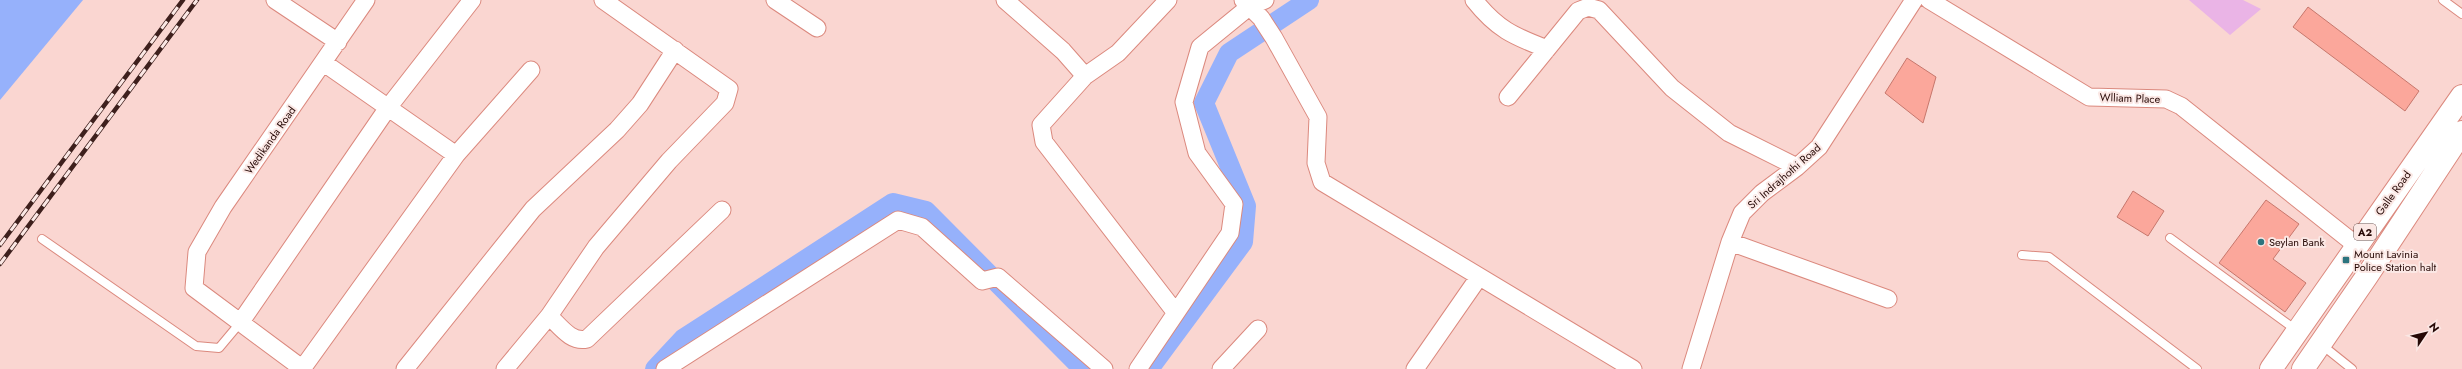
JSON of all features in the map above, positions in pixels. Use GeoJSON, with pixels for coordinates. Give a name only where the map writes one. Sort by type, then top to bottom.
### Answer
{"type":"FeatureCollection","features":[{"type":"Feature","properties":{"kind":"highway","name":"Galle Road"},"geometry":{"type":"LineString","coordinates":[[2271,369],[2356,245],[2462,96]]}},
{"type":"Feature","properties":{"kind":"highway","name":"A2"},"geometry":{"type":"LineString","coordinates":[[2303,369],[2321,345],[2458,142]]}},
{"type":"Feature","properties":{"kind":"street"},"geometry":{"type":"LineString","coordinates":[[275,0],[338,42]]}},
{"type":"Feature","properties":{"kind":"street","name":"Wedikanda Road"},"geometry":{"type":"LineString","coordinates":[[240,323],[194,288],[197,252],[223,207],[324,63],[366,0]]}},
{"type":"Feature","properties":{"kind":"street"},"geometry":{"type":"LineString","coordinates":[[472,0],[387,109],[240,323],[303,369],[456,155],[531,70]]}},
{"type":"Feature","properties":{"kind":"street"},"geometry":{"type":"LineString","coordinates":[[505,369],[549,316],[596,247],[670,161],[725,103],[729,89],[603,0]]}},
{"type":"Feature","properties":{"kind":"street"},"geometry":{"type":"LineString","coordinates":[[775,0],[817,28]]}},
{"type":"Feature","properties":{"kind":"street"},"geometry":{"type":"LineString","coordinates":[[1005,0],[1063,51],[1085,76]]}},
{"type":"Feature","properties":{"kind":"street"},"geometry":{"type":"LineString","coordinates":[[1168,0],[1118,53],[1085,76],[1041,125],[1044,142],[1176,313]]}},
{"type":"Feature","properties":{"kind":"street"},"geometry":{"type":"LineString","coordinates":[[1138,369],[1230,233],[1234,204],[1197,153],[1184,102],[1200,48],[1251,8],[1265,0]]}},
{"type":"Feature","properties":{"kind":"street"},"geometry":{"type":"LineString","coordinates":[[1474,0],[1488,18],[1514,36],[1547,49]]}},
{"type":"Feature","properties":{"kind":"street","name":"Sri Indrajhothi Road"},"geometry":{"type":"LineString","coordinates":[[1691,369],[1730,242],[1742,213],[1762,193],[1797,167],[1819,147],[1914,0]]}},
{"type":"Feature","properties":{"kind":"street","name":"Wlliam Place"},"geometry":{"type":"LineString","coordinates":[[1929,0],[2089,97],[2166,99],[2181,106],[2356,245]]}},
{"type":"Feature","properties":{"kind":"street"},"geometry":{"type":"LineString","coordinates":[[1508,96],[1578,11],[1588,7],[1599,10],[1672,88],[1729,133],[1797,167]]}},
{"type":"Feature","properties":{"kind":"street"},"geometry":{"type":"LineString","coordinates":[[1251,8],[1274,38],[1318,117],[1316,163],[1322,182],[1633,369]]}},
{"type":"Feature","properties":{"kind":"street"},"geometry":{"type":"LineString","coordinates":[[405,369],[533,209],[617,130],[640,104],[675,50]]}},
{"type":"Feature","properties":{"kind":"street"},"geometry":{"type":"LineString","coordinates":[[324,63],[387,109],[456,155]]}},
{"type":"Feature","properties":{"kind":"street"},"geometry":{"type":"LineString","coordinates":[[549,316],[572,337],[580,341],[587,339],[722,210]]}},
{"type":"Feature","properties":{"kind":"street"},"geometry":{"type":"LineString","coordinates":[[665,369],[898,220],[922,227],[1104,369]]}},
{"type":"Feature","properties":{"kind":"street"},"geometry":{"type":"LineString","coordinates":[[1730,242],[1888,299]]}},
{"type":"Feature","properties":{"kind":"street"},"geometry":{"type":"LineString","coordinates":[[1415,369],[1479,277]]}},
{"type":"Feature","properties":{"kind":"street"},"geometry":{"type":"LineString","coordinates":[[1221,369],[1258,329]]}},
{"type":"Feature","properties":{"kind":"lane"},"geometry":{"type":"LineString","coordinates":[[2443,0],[2462,14]]}},
{"type":"Feature","properties":{"kind":"lane"},"geometry":{"type":"LineString","coordinates":[[2170,238],[2297,331]]}},
{"type":"Feature","properties":{"kind":"lane"},"geometry":{"type":"LineString","coordinates":[[42,239],[196,346],[219,348],[240,323]]}},
{"type":"Feature","properties":{"kind":"lane"},"geometry":{"type":"LineString","coordinates":[[2022,255],[2049,257],[2197,369]]}},
{"type":"Feature","properties":{"kind":"lane"},"geometry":{"type":"LineString","coordinates":[[2321,345],[2352,369]]}},
{"type":"Feature","properties":{"kind":"shaded area"},"geometry":{"type":"Polygon","coordinates":[[[2189,0],[2243,0],[2261,9],[2230,35],[2189,0]]]}},
{"type":"Feature","properties":{"kind":"water"},"geometry":{"type":"Polygon","coordinates":[[[0,0],[83,0],[0,100],[0,0]]]}},
{"type":"Feature","properties":{"kind":"building"},"geometry":{"type":"Polygon","coordinates":[[[2308,7],[2419,91],[2405,111],[2293,27],[2308,7]]]}},
{"type":"Feature","properties":{"kind":"building"},"geometry":{"type":"Polygon","coordinates":[[[1907,58],[1936,77],[1923,123],[1885,93],[1907,58]]]}},
{"type":"Feature","properties":{"kind":"building"},"geometry":{"type":"Polygon","coordinates":[[[2133,191],[2164,211],[2148,236],[2117,217],[2133,191]]]}},
{"type":"Feature","properties":{"kind":"building","name":"Seylan Bank"},"geometry":{"type":"Polygon","coordinates":[[[2266,200],[2299,224],[2273,259],[2306,283],[2285,312],[2219,263],[2266,200]]]}},
{"type":"Feature","properties":{"kind":"waterway"},"geometry":{"type":"LineString","coordinates":[[1149,369],[1243,242],[1246,206],[1204,103],[1229,53],[1309,0]]}},
{"type":"Feature","properties":{"kind":"waterway"},"geometry":{"type":"LineString","coordinates":[[655,369],[683,339],[893,203],[926,211],[1083,369]]}},
{"type":"Feature","properties":{"kind":"railway"},"geometry":{"type":"LineString","coordinates":[[0,245],[183,0]]}},
{"type":"Feature","properties":{"kind":"railway"},"geometry":{"type":"LineString","coordinates":[[0,264],[197,0]]}},
{"type":"Feature","properties":{"kind":"place","name":"Seylan Bank"},"geometry":{"type":"Point","coordinates":[2261,242]}},
{"type":"Feature","properties":{"kind":"place","name":"Mount Lavinia Police Station halt"},"geometry":{"type":"Point","coordinates":[2346,260]}}]}
